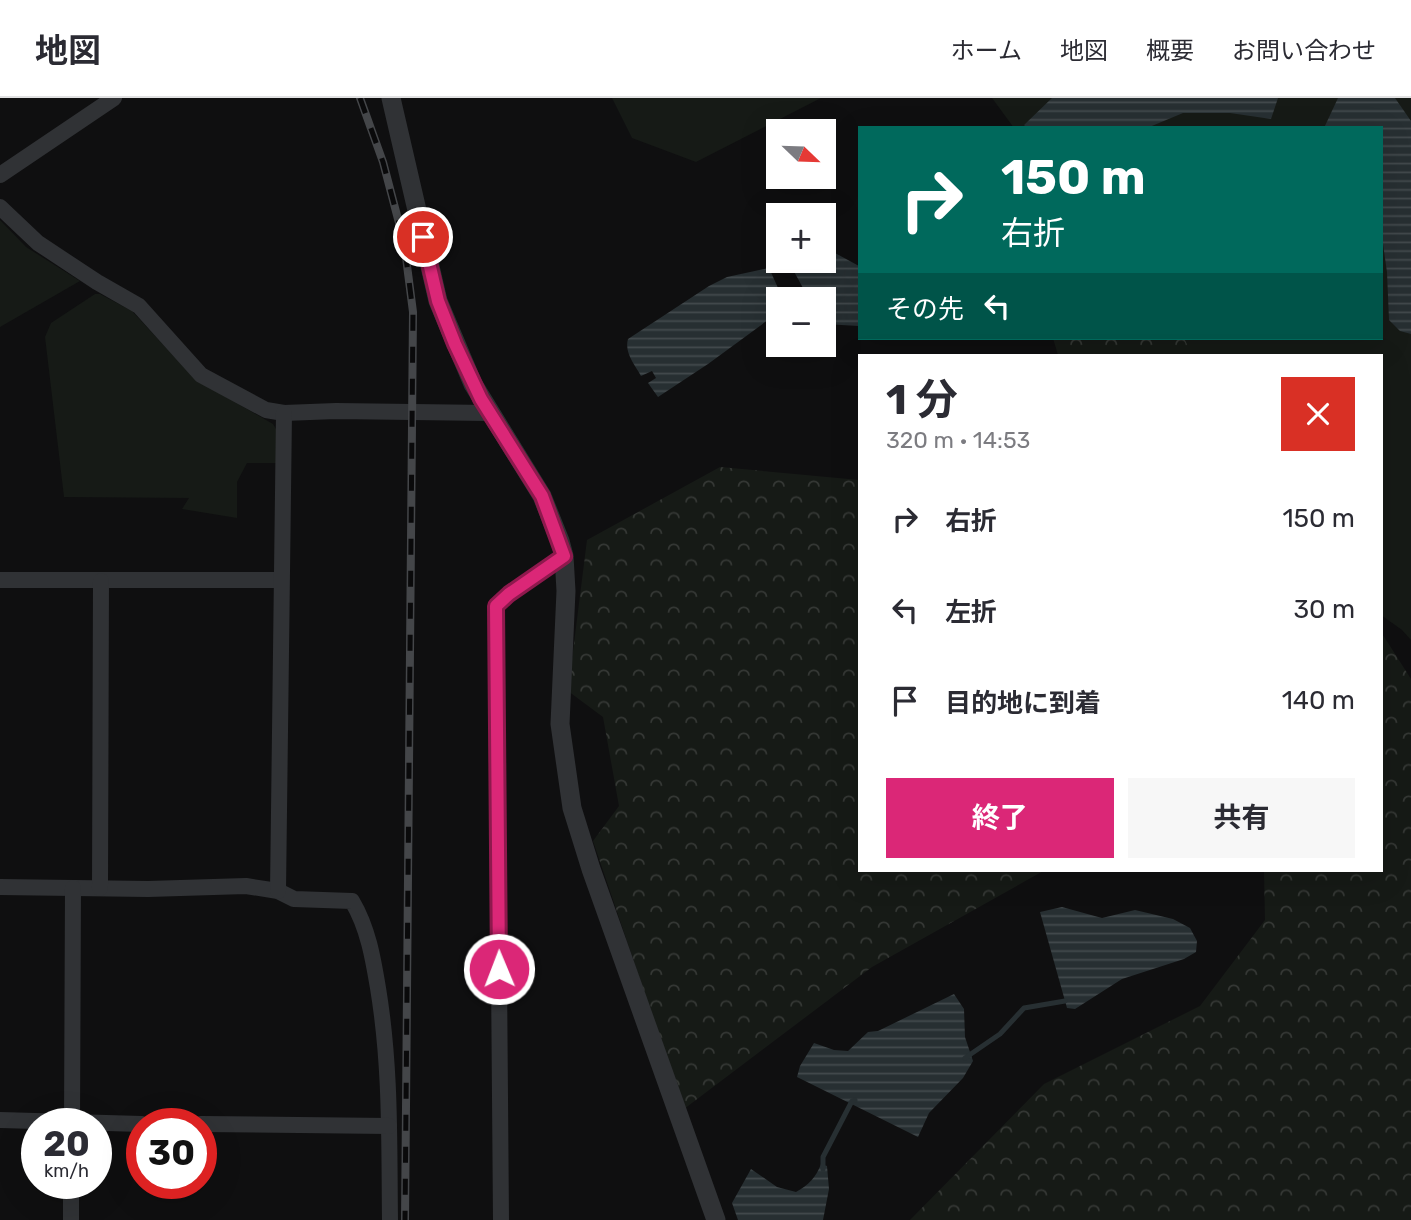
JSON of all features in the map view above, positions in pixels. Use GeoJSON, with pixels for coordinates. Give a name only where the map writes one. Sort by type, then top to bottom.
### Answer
{"type":"FeatureCollection","features":[{"type":"Feature","properties":{"kind":"street"},"geometry":{"type":"LineString","coordinates":[[0,175],[114,98]]}},
{"type":"Feature","properties":{"kind":"street"},"geometry":{"type":"LineString","coordinates":[[391,98],[438,301],[473,384],[542,496],[564,556],[566,591],[560,724],[572,808],[591,869],[716,1220]]}},
{"type":"Feature","properties":{"kind":"street"},"geometry":{"type":"LineString","coordinates":[[0,206],[38,243],[139,306],[201,374],[266,410],[284,413],[489,413]]}},
{"type":"Feature","properties":{"kind":"street"},"geometry":{"type":"LineString","coordinates":[[278,891],[284,413]]}},
{"type":"Feature","properties":{"kind":"street"},"geometry":{"type":"LineString","coordinates":[[501,1220],[496,606],[564,556]]}},
{"type":"Feature","properties":{"kind":"street"},"geometry":{"type":"LineString","coordinates":[[0,580],[281,580]]}},
{"type":"Feature","properties":{"kind":"street"},"geometry":{"type":"LineString","coordinates":[[100,888],[101,582]]}},
{"type":"Feature","properties":{"kind":"street"},"geometry":{"type":"LineString","coordinates":[[0,887],[148,889],[246,886],[278,891],[294,899],[352,901],[371,945],[389,1069],[390,1220]]}},
{"type":"Feature","properties":{"kind":"street"},"geometry":{"type":"LineString","coordinates":[[72,1108],[73,888]]}},
{"type":"Feature","properties":{"kind":"street"},"geometry":{"type":"LineString","coordinates":[[0,1120],[21,1121]]}},
{"type":"Feature","properties":{"kind":"street"},"geometry":{"type":"LineString","coordinates":[[217,1124],[389,1126]]}},
{"type":"Feature","properties":{"kind":"street"},"geometry":{"type":"LineString","coordinates":[[71,1199],[71,1220]]}},
{"type":"Feature","properties":{"kind":"green space"},"geometry":{"type":"Polygon","coordinates":[[[612,98],[821,98],[780,119],[766,119],[766,126],[696,162],[632,138],[612,98]]]}},
{"type":"Feature","properties":{"kind":"green space"},"geometry":{"type":"Polygon","coordinates":[[[992,98],[1411,98],[1411,640],[1383,616],[1383,354],[1136,354],[1125,340],[1383,340],[1383,126],[1013,126],[992,98]]]}},
{"type":"Feature","properties":{"kind":"green space"},"geometry":{"type":"Polygon","coordinates":[[[0,220],[26,247],[80,281],[0,327],[0,220]]]}},
{"type":"Feature","properties":{"kind":"green space"},"geometry":{"type":"Polygon","coordinates":[[[95,294],[132,311],[195,379],[273,424],[276,429],[278,463],[247,463],[237,482],[237,518],[182,509],[189,498],[64,497],[45,337],[51,323],[95,294]]]}},
{"type":"Feature","properties":{"kind":"green space"},"geometry":{"type":"Polygon","coordinates":[[[1054,340],[1185,340],[1192,354],[1058,354],[1054,340]]]}},
{"type":"Feature","properties":{"kind":"green space"},"geometry":{"type":"Polygon","coordinates":[[[720,467],[858,480],[858,872],[1041,872],[872,967],[684,1109],[593,841],[619,806],[603,717],[568,691],[587,540],[720,467]]]}},
{"type":"Feature","properties":{"kind":"green space"},"geometry":{"type":"Polygon","coordinates":[[[1383,635],[1411,679],[1411,1220],[910,1220],[1044,1084],[1200,1006],[1265,920],[1264,872],[1383,872],[1383,635]]]}},
{"type":"Feature","properties":{"kind":"shaded area"},"geometry":{"type":"Polygon","coordinates":[[[1052,98],[1278,98],[1271,119],[1230,113],[1183,113],[1152,126],[1024,125],[1052,98]]]}},
{"type":"Feature","properties":{"kind":"shaded area"},"geometry":{"type":"Polygon","coordinates":[[[1338,98],[1395,98],[1411,121],[1411,334],[1400,331],[1389,320],[1383,244],[1383,126],[1325,126],[1338,98]]]}},
{"type":"Feature","properties":{"kind":"shaded area"},"geometry":{"type":"Polygon","coordinates":[[[836,254],[858,265],[858,326],[836,325],[836,287],[802,287],[795,273],[836,273],[836,254]]]}},
{"type":"Feature","properties":{"kind":"shaded area"},"geometry":{"type":"Polygon","coordinates":[[[766,269],[766,273],[771,273],[778,287],[766,287],[766,321],[658,397],[648,383],[656,378],[652,371],[641,376],[629,354],[628,339],[727,277],[766,269]]]}},
{"type":"Feature","properties":{"kind":"shaded area"},"geometry":{"type":"Polygon","coordinates":[[[1062,907],[1102,918],[1135,910],[1173,919],[1190,928],[1197,941],[1196,952],[1184,959],[1122,979],[1075,1009],[1067,1008],[1040,912],[1062,907]]]}},
{"type":"Feature","properties":{"kind":"shaded area"},"geometry":{"type":"Polygon","coordinates":[[[954,994],[964,1009],[965,1037],[973,1061],[963,1078],[929,1113],[918,1137],[797,1077],[800,1066],[814,1043],[834,1050],[848,1051],[868,1032],[878,1031],[954,994]]]}},
{"type":"Feature","properties":{"kind":"shaded area"},"geometry":{"type":"Polygon","coordinates":[[[821,1164],[827,1166],[829,1189],[823,1220],[738,1220],[732,1203],[751,1169],[777,1187],[796,1192],[812,1180],[821,1164]]]}},
{"type":"Feature","properties":{"kind":"waterway"},"geometry":{"type":"LineString","coordinates":[[965,1058],[1000,1034],[1024,1008],[1065,1001]]}},
{"type":"Feature","properties":{"kind":"waterway"},"geometry":{"type":"LineString","coordinates":[[823,1169],[823,1157],[852,1101],[855,1100]]}},
{"type":"Feature","properties":{"kind":"railway"},"geometry":{"type":"LineString","coordinates":[[360,98],[383,162],[404,242],[413,312],[405,1220]]}},
{"type":"Feature","properties":{"kind":"route"},"geometry":{"type":"LineString","coordinates":[[423,237],[438,301],[455,344],[489,413],[542,496],[564,556],[496,606],[499,969]]}}]}
